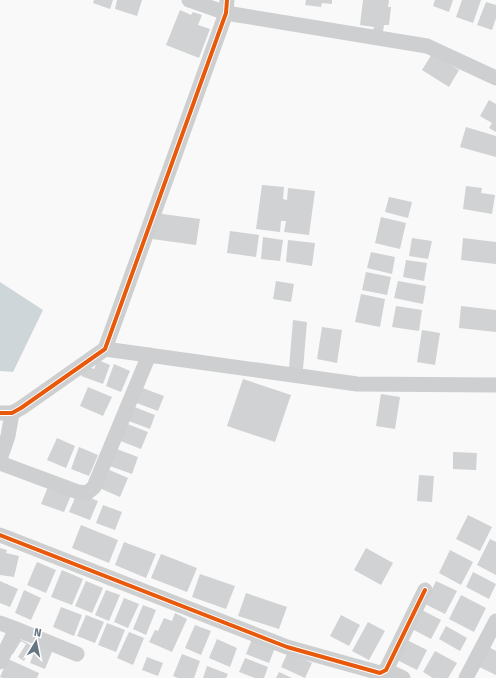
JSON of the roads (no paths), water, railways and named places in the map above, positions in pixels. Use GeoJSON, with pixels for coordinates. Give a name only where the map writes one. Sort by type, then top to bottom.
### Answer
{"type":"FeatureCollection","features":[{"type":"Feature","properties":{"kind":"street"},"geometry":{"type":"LineString","coordinates":[[189,0],[427,46],[496,78]]}},
{"type":"Feature","properties":{"kind":"street"},"geometry":{"type":"LineString","coordinates":[[0,459],[8,436],[6,413],[21,408],[105,349],[226,7]]}},
{"type":"Feature","properties":{"kind":"street"},"geometry":{"type":"LineString","coordinates":[[105,349],[357,384],[496,385]]}},
{"type":"Feature","properties":{"kind":"street"},"geometry":{"type":"LineString","coordinates":[[0,463],[78,492],[87,493],[94,487],[149,355]]}},
{"type":"Feature","properties":{"kind":"street"},"geometry":{"type":"LineString","coordinates":[[0,535],[287,648],[380,673],[386,670],[425,590]]}},
{"type":"Feature","properties":{"kind":"street"},"geometry":{"type":"LineString","coordinates":[[466,678],[496,621]]}},
{"type":"Feature","properties":{"kind":"street"},"geometry":{"type":"LineString","coordinates":[[0,623],[77,654]]}},
{"type":"Feature","properties":{"kind":"street"},"geometry":{"type":"LineString","coordinates":[[0,662],[16,629]]}},
{"type":"Feature","properties":{"kind":"street"},"geometry":{"type":"LineString","coordinates":[[386,670],[403,678]]}}]}
